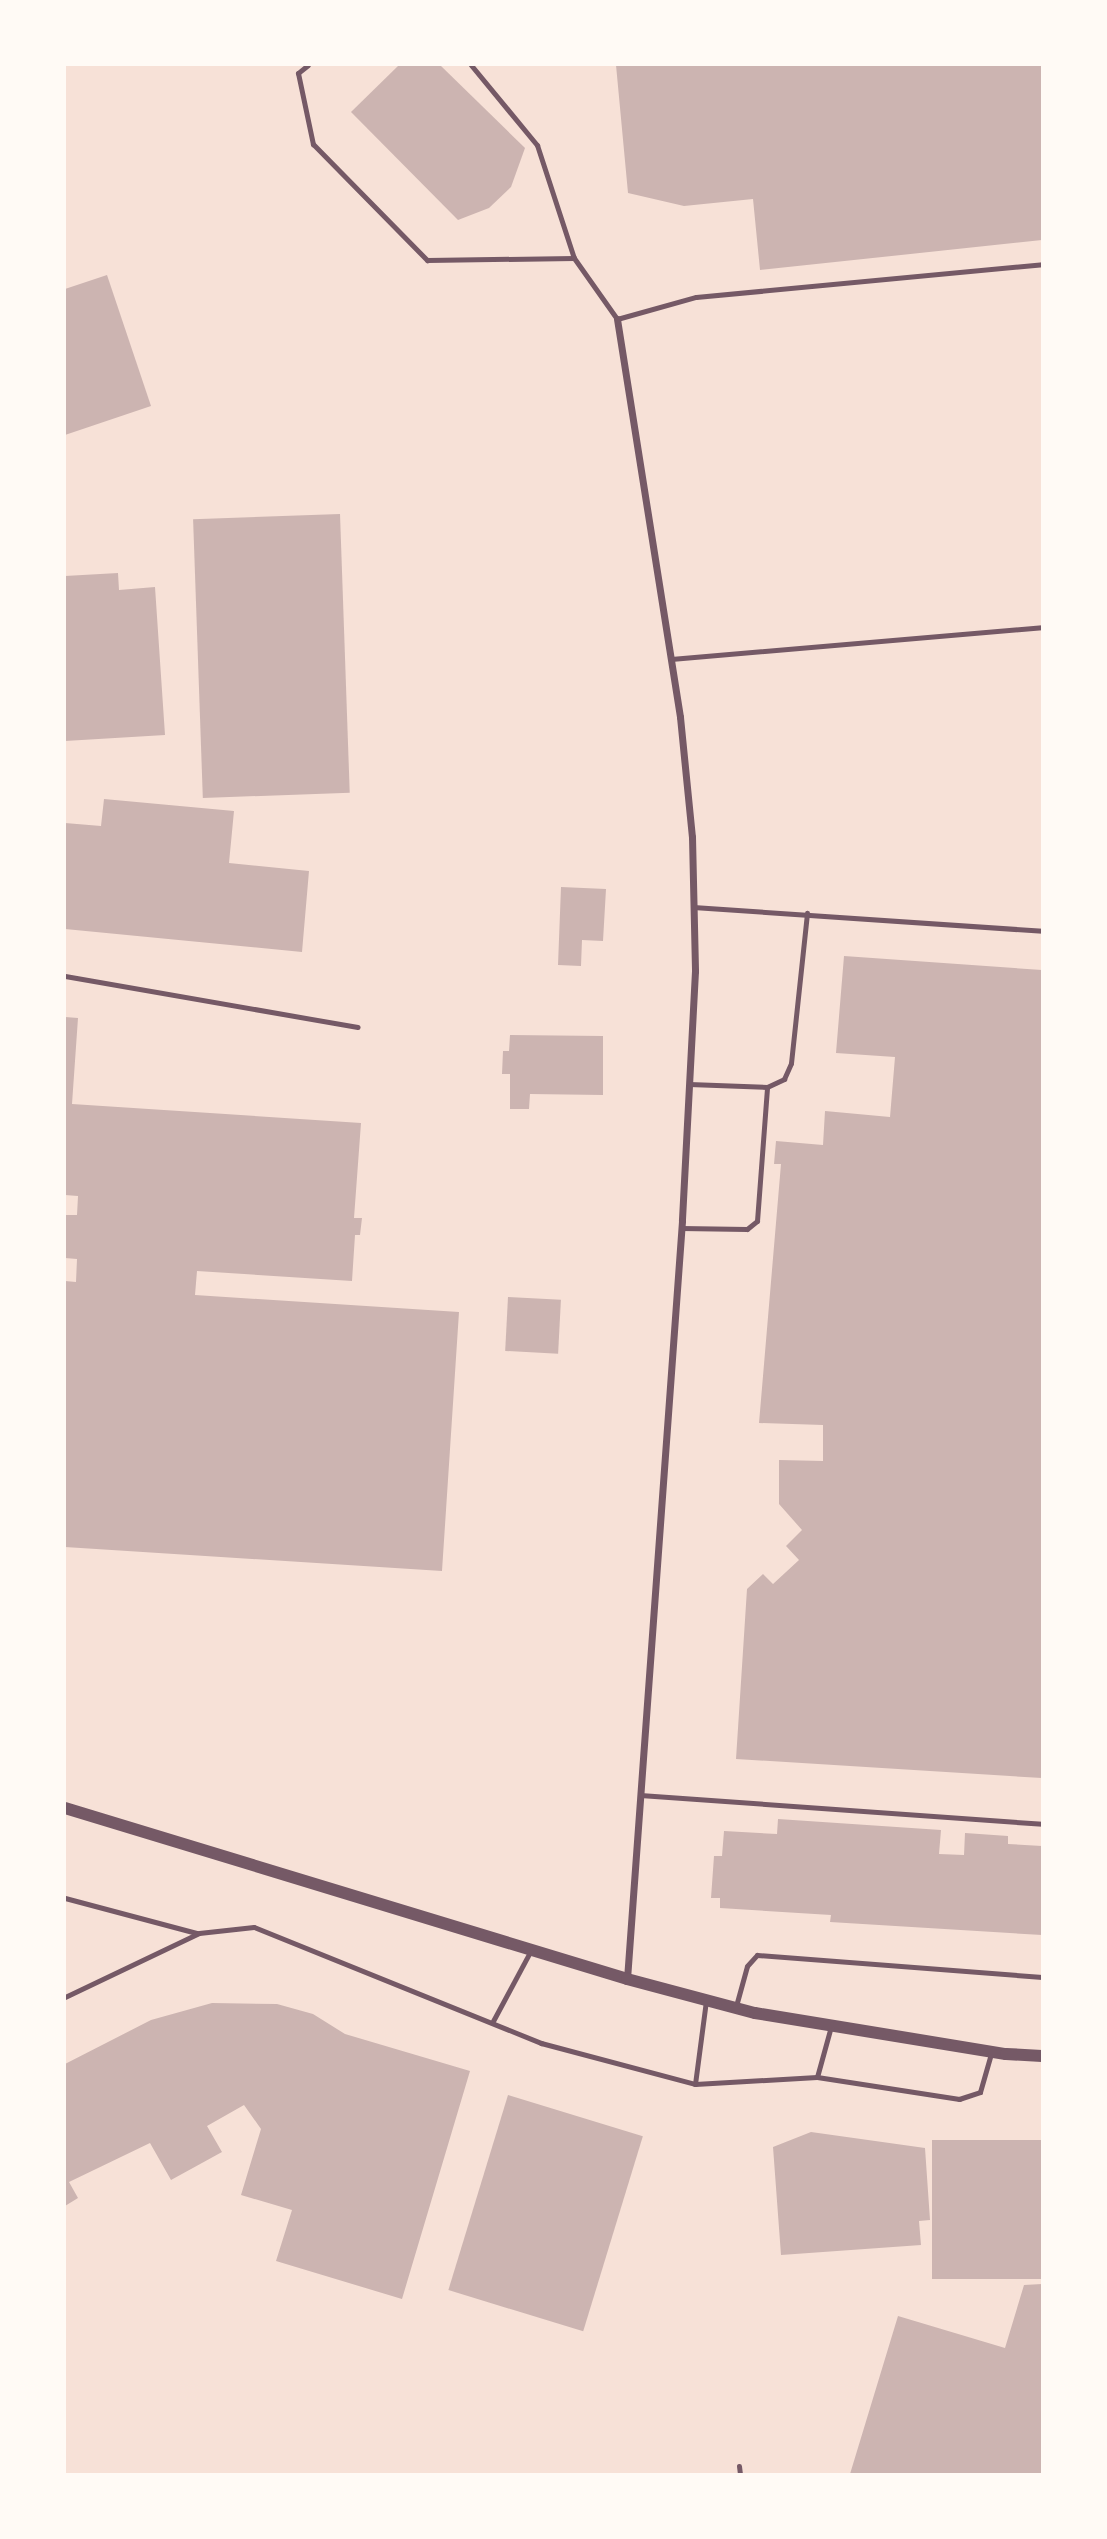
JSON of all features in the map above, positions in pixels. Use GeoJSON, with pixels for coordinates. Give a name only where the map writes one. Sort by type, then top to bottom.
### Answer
{"type":"FeatureCollection","features":[{"type":"Feature","properties":{"kind":"street"},"geometry":{"type":"LineString","coordinates":[[618,319],[671,659],[692,837],[693,907],[689,1084],[681,1228],[627,1979]]}},
{"type":"Feature","properties":{"kind":"street"},"geometry":{"type":"LineString","coordinates":[[65,1808],[627,1979],[706,2000],[992,2052],[1042,2056]]}},
{"type":"Feature","properties":{"kind":"lane"},"geometry":{"type":"LineString","coordinates":[[307,65],[298,73],[313,144],[427,260],[574,258]]}},
{"type":"Feature","properties":{"kind":"lane"},"geometry":{"type":"LineString","coordinates":[[471,65],[537,145],[574,258],[618,319],[696,297],[1042,264]]}},
{"type":"Feature","properties":{"kind":"lane"},"geometry":{"type":"LineString","coordinates":[[671,659],[1042,627]]}},
{"type":"Feature","properties":{"kind":"lane"},"geometry":{"type":"LineString","coordinates":[[693,907],[1042,931]]}},
{"type":"Feature","properties":{"kind":"lane"},"geometry":{"type":"LineString","coordinates":[[689,1084],[767,1087],[784,1079],[791,1063],[807,913]]}},
{"type":"Feature","properties":{"kind":"lane"},"geometry":{"type":"LineString","coordinates":[[65,976],[358,1027]]}},
{"type":"Feature","properties":{"kind":"lane"},"geometry":{"type":"LineString","coordinates":[[681,1228],[747,1229],[757,1221],[767,1087]]}},
{"type":"Feature","properties":{"kind":"lane"},"geometry":{"type":"LineString","coordinates":[[640,1795],[1042,1824]]}},
{"type":"Feature","properties":{"kind":"lane"},"geometry":{"type":"LineString","coordinates":[[65,1898],[199,1933]]}},
{"type":"Feature","properties":{"kind":"lane"},"geometry":{"type":"LineString","coordinates":[[65,1997],[199,1933],[254,1927],[493,2021],[541,2043],[695,2084],[817,2077],[960,2099],[980,2092],[992,2052]]}},
{"type":"Feature","properties":{"kind":"lane"},"geometry":{"type":"LineString","coordinates":[[493,2021],[531,1950]]}},
{"type":"Feature","properties":{"kind":"lane"},"geometry":{"type":"LineString","coordinates":[[735,2007],[747,1966],[757,1955],[1042,1977]]}},
{"type":"Feature","properties":{"kind":"lane"},"geometry":{"type":"LineString","coordinates":[[695,2084],[706,2000]]}},
{"type":"Feature","properties":{"kind":"lane"},"geometry":{"type":"LineString","coordinates":[[817,2077],[832,2025]]}},
{"type":"Feature","properties":{"kind":"lane"},"geometry":{"type":"LineString","coordinates":[[739,2466],[740,2474]]}},
{"type":"Feature","properties":{"kind":"building"},"geometry":{"type":"Polygon","coordinates":[[[399,65],[440,65],[525,148],[511,187],[489,208],[458,220],[351,112],[399,65]]]}},
{"type":"Feature","properties":{"kind":"building"},"geometry":{"type":"Polygon","coordinates":[[[616,65],[1042,65],[1042,240],[760,270],[753,199],[684,206],[628,193],[616,65]]]}},
{"type":"Feature","properties":{"kind":"building"},"geometry":{"type":"Polygon","coordinates":[[[107,275],[151,406],[65,435],[65,289],[107,275]]]}},
{"type":"Feature","properties":{"kind":"building"},"geometry":{"type":"Polygon","coordinates":[[[340,514],[350,793],[203,798],[193,519],[340,514]]]}},
{"type":"Feature","properties":{"kind":"building"},"geometry":{"type":"Polygon","coordinates":[[[118,573],[119,590],[155,587],[165,735],[65,741],[65,576],[118,573]]]}},
{"type":"Feature","properties":{"kind":"building"},"geometry":{"type":"Polygon","coordinates":[[[104,799],[234,811],[229,863],[309,871],[302,952],[65,929],[65,823],[101,826],[104,799]]]}},
{"type":"Feature","properties":{"kind":"building"},"geometry":{"type":"Polygon","coordinates":[[[561,887],[606,889],[603,941],[582,940],[581,966],[558,965],[561,887]]]}},
{"type":"Feature","properties":{"kind":"building"},"geometry":{"type":"Polygon","coordinates":[[[844,956],[1042,970],[1042,1778],[736,1759],[747,1589],[763,1574],[773,1584],[799,1560],[786,1546],[802,1530],[779,1504],[779,1460],[823,1461],[823,1425],[759,1423],[781,1164],[774,1164],[776,1141],[823,1145],[825,1111],[890,1117],[895,1057],[836,1053],[844,956]]]}},
{"type":"Feature","properties":{"kind":"building"},"geometry":{"type":"Polygon","coordinates":[[[65,1017],[78,1018],[72,1104],[361,1123],[354,1218],[362,1218],[360,1235],[355,1235],[352,1281],[197,1271],[195,1295],[459,1312],[442,1571],[65,1547],[65,1281],[76,1282],[77,1259],[65,1258],[65,1215],[77,1215],[78,1196],[65,1195],[65,1017]]]}},
{"type":"Feature","properties":{"kind":"building"},"geometry":{"type":"Polygon","coordinates":[[[510,1035],[603,1036],[603,1095],[530,1094],[529,1109],[510,1109],[510,1074],[502,1074],[503,1051],[509,1051],[510,1035]]]}},
{"type":"Feature","properties":{"kind":"building"},"geometry":{"type":"Polygon","coordinates":[[[508,1297],[561,1300],[558,1354],[505,1351],[508,1297]]]}},
{"type":"Feature","properties":{"kind":"building"},"geometry":{"type":"Polygon","coordinates":[[[778,1819],[941,1830],[939,1854],[964,1855],[965,1833],[1008,1836],[1008,1844],[1042,1846],[1042,1935],[830,1922],[831,1915],[720,1908],[720,1898],[711,1898],[714,1856],[722,1856],[724,1831],[777,1834],[778,1819]]]}},
{"type":"Feature","properties":{"kind":"building"},"geometry":{"type":"Polygon","coordinates":[[[212,2003],[277,2004],[313,2014],[345,2034],[470,2071],[402,2299],[276,2261],[292,2210],[241,2195],[261,2129],[244,2105],[207,2126],[222,2152],[171,2180],[150,2143],[69,2182],[78,2198],[65,2206],[65,2064],[151,2020],[212,2003]]]}},
{"type":"Feature","properties":{"kind":"building"},"geometry":{"type":"Polygon","coordinates":[[[508,2095],[643,2136],[583,2331],[448,2290],[508,2095]]]}},
{"type":"Feature","properties":{"kind":"building"},"geometry":{"type":"Polygon","coordinates":[[[811,2132],[925,2148],[930,2220],[919,2221],[921,2245],[781,2255],[773,2147],[811,2132]]]}},
{"type":"Feature","properties":{"kind":"building"},"geometry":{"type":"Polygon","coordinates":[[[932,2140],[1042,2140],[1042,2279],[932,2279],[932,2140]]]}},
{"type":"Feature","properties":{"kind":"building"},"geometry":{"type":"Polygon","coordinates":[[[1042,2284],[1042,2474],[850,2474],[898,2316],[1005,2348],[1024,2285],[1042,2284]]]}}]}
